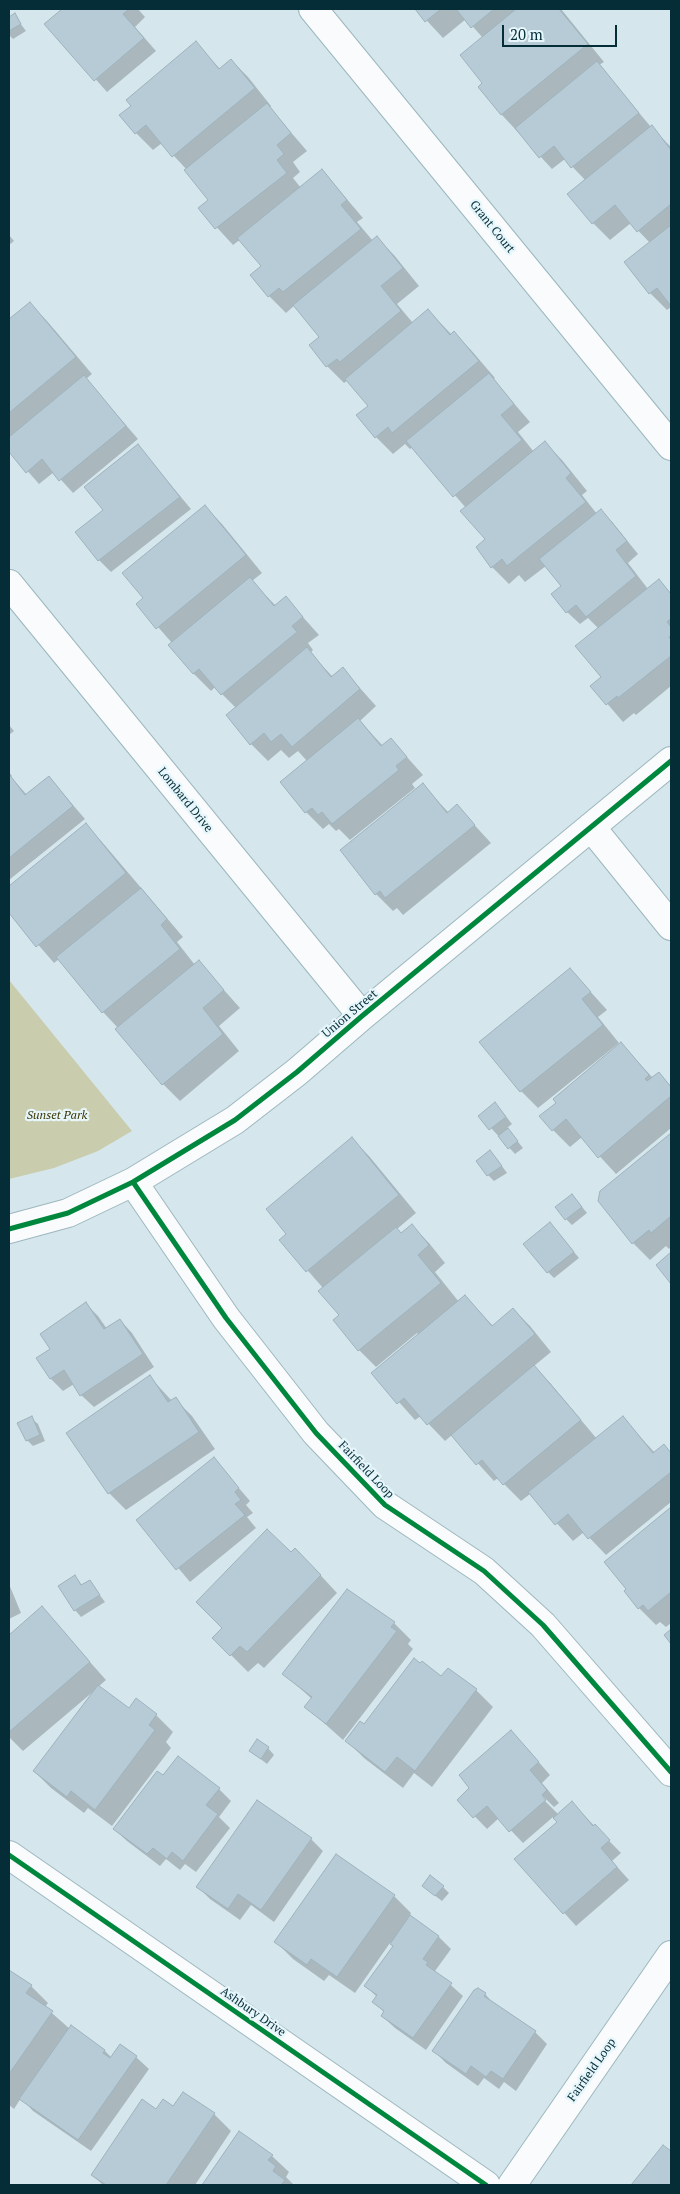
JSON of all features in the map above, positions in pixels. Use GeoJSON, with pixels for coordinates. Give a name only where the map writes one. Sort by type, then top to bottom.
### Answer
{"type":"FeatureCollection","features":[{"type":"Feature","properties":{"kind":"street","name":"Grant Court"},"geometry":{"type":"LineString","coordinates":[[313,9],[671,446]]}},
{"type":"Feature","properties":{"kind":"street","name":"Lombard Drive"},"geometry":{"type":"LineString","coordinates":[[9,584],[362,1016]]}},
{"type":"Feature","properties":{"kind":"street","name":"Union Street"},"geometry":{"type":"LineString","coordinates":[[9,1229],[68,1213],[133,1182],[235,1120],[297,1072],[671,761]]}},
{"type":"Feature","properties":{"kind":"street"},"geometry":{"type":"LineString","coordinates":[[591,827],[671,926]]}},
{"type":"Feature","properties":{"kind":"street","name":"Fairfield Loop"},"geometry":{"type":"LineString","coordinates":[[133,1182],[226,1318],[316,1433],[385,1505],[484,1571],[543,1625],[671,1772]]}},
{"type":"Feature","properties":{"kind":"street","name":"Ashbury Drive"},"geometry":{"type":"LineString","coordinates":[[9,1855],[486,2185]]}},
{"type":"Feature","properties":{"kind":"street","name":"Fairfield Loop"},"geometry":{"type":"LineString","coordinates":[[512,2185],[671,1955]]}},
{"type":"Feature","properties":{"kind":"green space","name":"Sunset Park"},"geometry":{"type":"Polygon","coordinates":[[[9,980],[132,1131],[98,1151],[54,1168],[9,1179],[9,980]]]}},
{"type":"Feature","properties":{"kind":"building"},"geometry":{"type":"Polygon","coordinates":[[[62,9],[129,9],[123,14],[144,38],[94,81],[44,24],[62,9]]]}},
{"type":"Feature","properties":{"kind":"building"},"geometry":{"type":"Polygon","coordinates":[[[415,9],[441,9],[425,22],[415,9]]]}},
{"type":"Feature","properties":{"kind":"building"},"geometry":{"type":"Polygon","coordinates":[[[456,9],[494,9],[471,28],[456,9]]]}},
{"type":"Feature","properties":{"kind":"building"},"geometry":{"type":"Polygon","coordinates":[[[516,9],[559,9],[588,44],[501,115],[478,87],[482,83],[460,55],[516,9]]]}},
{"type":"Feature","properties":{"kind":"building"},"geometry":{"type":"Polygon","coordinates":[[[15,13],[21,24],[9,31],[9,17],[15,13]]]}},
{"type":"Feature","properties":{"kind":"building"},"geometry":{"type":"Polygon","coordinates":[[[196,41],[219,69],[231,59],[255,88],[172,157],[146,125],[135,134],[119,115],[131,106],[126,100],[196,41]]]}},
{"type":"Feature","properties":{"kind":"building"},"geometry":{"type":"Polygon","coordinates":[[[597,61],[639,113],[571,168],[554,146],[539,158],[515,128],[597,61]]]}},
{"type":"Feature","properties":{"kind":"building"},"geometry":{"type":"Polygon","coordinates":[[[267,103],[291,133],[277,145],[284,154],[277,160],[287,173],[215,229],[198,208],[208,200],[184,170],[267,103]]]}},
{"type":"Feature","properties":{"kind":"building"},"geometry":{"type":"Polygon","coordinates":[[[652,125],[671,150],[671,204],[637,232],[615,205],[592,224],[567,194],[652,125]]]}},
{"type":"Feature","properties":{"kind":"building"},"geometry":{"type":"Polygon","coordinates":[[[322,169],[347,200],[341,205],[361,229],[283,292],[279,288],[268,297],[250,275],[261,266],[237,238],[322,169]]]}},
{"type":"Feature","properties":{"kind":"building"},"geometry":{"type":"Polygon","coordinates":[[[671,225],[671,306],[657,288],[649,294],[624,262],[671,225]]]}},
{"type":"Feature","properties":{"kind":"building"},"geometry":{"type":"Polygon","coordinates":[[[377,236],[403,268],[381,286],[401,311],[340,362],[337,359],[326,367],[309,345],[319,337],[293,305],[377,236]]]}},
{"type":"Feature","properties":{"kind":"building"},"geometry":{"type":"Polygon","coordinates":[[[30,302],[76,357],[9,413],[9,319],[30,302]]]}},
{"type":"Feature","properties":{"kind":"building"},"geometry":{"type":"Polygon","coordinates":[[[428,309],[450,335],[454,331],[479,361],[392,433],[388,427],[375,438],[356,415],[368,406],[345,379],[428,309]]]}},
{"type":"Feature","properties":{"kind":"building"},"geometry":{"type":"Polygon","coordinates":[[[489,373],[514,404],[501,415],[522,440],[453,497],[406,441],[489,373]]]}},
{"type":"Feature","properties":{"kind":"building"},"geometry":{"type":"Polygon","coordinates":[[[84,375],[126,426],[59,481],[42,459],[26,473],[9,452],[9,437],[84,375]]]}},
{"type":"Feature","properties":{"kind":"building"},"geometry":{"type":"Polygon","coordinates":[[[545,441],[571,473],[566,478],[586,502],[507,566],[502,559],[491,568],[476,547],[485,539],[460,511],[545,441]]]}},
{"type":"Feature","properties":{"kind":"building"},"geometry":{"type":"Polygon","coordinates":[[[138,444],[180,497],[98,561],[75,532],[103,510],[84,487],[138,444]]]}},
{"type":"Feature","properties":{"kind":"building"},"geometry":{"type":"Polygon","coordinates":[[[205,505],[246,555],[156,629],[136,604],[143,598],[122,573],[205,505]]]}},
{"type":"Feature","properties":{"kind":"building"},"geometry":{"type":"Polygon","coordinates":[[[601,509],[627,541],[616,550],[636,576],[586,617],[576,605],[566,613],[551,594],[561,586],[539,559],[601,509]]]}},
{"type":"Feature","properties":{"kind":"building"},"geometry":{"type":"Polygon","coordinates":[[[250,577],[274,606],[286,596],[303,617],[292,626],[297,632],[221,695],[199,669],[193,674],[168,645],[250,577]]]}},
{"type":"Feature","properties":{"kind":"building"},"geometry":{"type":"Polygon","coordinates":[[[659,579],[671,594],[671,618],[667,622],[671,627],[671,635],[669,637],[671,640],[671,656],[618,698],[617,696],[606,705],[590,686],[601,677],[575,646],[659,579]]]}},
{"type":"Feature","properties":{"kind":"building"},"geometry":{"type":"Polygon","coordinates":[[[307,647],[331,677],[343,667],[360,689],[292,747],[281,734],[271,742],[264,733],[250,745],[226,715],[307,647]]]}},
{"type":"Feature","properties":{"kind":"building"},"geometry":{"type":"Polygon","coordinates":[[[358,718],[381,746],[391,738],[407,757],[396,766],[399,770],[332,824],[322,812],[318,815],[312,808],[305,813],[280,782],[358,718]]]}},
{"type":"Feature","properties":{"kind":"building"},"geometry":{"type":"Polygon","coordinates":[[[9,774],[25,795],[49,776],[73,806],[9,858],[9,774]]]}},
{"type":"Feature","properties":{"kind":"building"},"geometry":{"type":"Polygon","coordinates":[[[423,783],[447,813],[457,804],[475,825],[385,898],[380,891],[375,895],[340,850],[423,783]]]}},
{"type":"Feature","properties":{"kind":"building"},"geometry":{"type":"Polygon","coordinates":[[[86,823],[126,873],[36,947],[9,913],[9,886],[86,823]]]}},
{"type":"Feature","properties":{"kind":"building"},"geometry":{"type":"Polygon","coordinates":[[[141,888],[167,919],[161,925],[180,949],[102,1013],[56,957],[141,888]]]}},
{"type":"Feature","properties":{"kind":"building"},"geometry":{"type":"Polygon","coordinates":[[[199,960],[224,990],[203,1008],[223,1034],[162,1085],[115,1029],[199,960]]]}},
{"type":"Feature","properties":{"kind":"building"},"geometry":{"type":"Polygon","coordinates":[[[570,968],[591,992],[582,999],[603,1025],[520,1092],[479,1042],[570,968]]]}},
{"type":"Feature","properties":{"kind":"building"},"geometry":{"type":"Polygon","coordinates":[[[621,1042],[649,1075],[645,1079],[647,1081],[659,1072],[671,1087],[671,1096],[598,1158],[566,1119],[552,1131],[539,1116],[556,1103],[553,1099],[621,1042]]]}},
{"type":"Feature","properties":{"kind":"building"},"geometry":{"type":"Polygon","coordinates":[[[495,1102],[506,1117],[489,1130],[478,1116],[495,1102]]]}},
{"type":"Feature","properties":{"kind":"building"},"geometry":{"type":"Polygon","coordinates":[[[508,1128],[518,1141],[508,1149],[498,1136],[508,1128]]]}},
{"type":"Feature","properties":{"kind":"building"},"geometry":{"type":"Polygon","coordinates":[[[671,1133],[671,1216],[651,1233],[649,1230],[632,1244],[598,1201],[600,1191],[671,1133]]]}},
{"type":"Feature","properties":{"kind":"building"},"geometry":{"type":"Polygon","coordinates":[[[352,1137],[399,1195],[306,1272],[279,1240],[286,1234],[266,1209],[352,1137]]]}},
{"type":"Feature","properties":{"kind":"building"},"geometry":{"type":"Polygon","coordinates":[[[490,1150],[502,1166],[487,1176],[476,1161],[490,1150]]]}},
{"type":"Feature","properties":{"kind":"building"},"geometry":{"type":"Polygon","coordinates":[[[572,1194],[582,1207],[565,1220],[555,1207],[572,1194]]]}},
{"type":"Feature","properties":{"kind":"building"},"geometry":{"type":"Polygon","coordinates":[[[550,1222],[574,1252],[547,1273],[523,1244],[550,1222]]]}},
{"type":"Feature","properties":{"kind":"building"},"geometry":{"type":"Polygon","coordinates":[[[412,1224],[429,1245],[418,1255],[441,1283],[358,1351],[333,1320],[339,1315],[318,1291],[396,1227],[401,1233],[412,1224]]]}},
{"type":"Feature","properties":{"kind":"building"},"geometry":{"type":"Polygon","coordinates":[[[671,1252],[671,1284],[656,1265],[671,1252]]]}},
{"type":"Feature","properties":{"kind":"building"},"geometry":{"type":"Polygon","coordinates":[[[465,1295],[492,1326],[513,1308],[535,1334],[427,1425],[404,1398],[397,1404],[371,1373],[465,1295]]]}},
{"type":"Feature","properties":{"kind":"building"},"geometry":{"type":"Polygon","coordinates":[[[86,1302],[104,1329],[120,1319],[143,1354],[80,1396],[64,1370],[50,1379],[36,1358],[50,1349],[40,1334],[86,1302]]]}},
{"type":"Feature","properties":{"kind":"building"},"geometry":{"type":"Polygon","coordinates":[[[534,1365],[581,1420],[503,1485],[482,1460],[476,1465],[451,1435],[534,1365]]]}},
{"type":"Feature","properties":{"kind":"building"},"geometry":{"type":"Polygon","coordinates":[[[150,1375],[168,1402],[176,1397],[199,1432],[108,1494],[66,1433],[150,1375]]]}},
{"type":"Feature","properties":{"kind":"building"},"geometry":{"type":"Polygon","coordinates":[[[32,1416],[40,1435],[26,1441],[17,1423],[32,1416]]]}},
{"type":"Feature","properties":{"kind":"building"},"geometry":{"type":"Polygon","coordinates":[[[623,1416],[653,1453],[664,1444],[671,1453],[671,1472],[588,1539],[568,1514],[555,1525],[528,1492],[623,1416]]]}},
{"type":"Feature","properties":{"kind":"building"},"geometry":{"type":"Polygon","coordinates":[[[214,1457],[239,1488],[235,1492],[241,1500],[235,1504],[245,1515],[176,1570],[136,1520],[214,1457]]]}},
{"type":"Feature","properties":{"kind":"building"},"geometry":{"type":"Polygon","coordinates":[[[671,1507],[671,1592],[648,1611],[643,1605],[638,1609],[624,1591],[626,1589],[604,1562],[671,1507]]]}},
{"type":"Feature","properties":{"kind":"building"},"geometry":{"type":"Polygon","coordinates":[[[267,1529],[291,1552],[295,1548],[321,1575],[247,1652],[240,1646],[230,1656],[212,1638],[222,1628],[196,1602],[267,1529]]]}},
{"type":"Feature","properties":{"kind":"building"},"geometry":{"type":"Polygon","coordinates":[[[75,1575],[81,1585],[90,1580],[100,1595],[74,1611],[58,1586],[75,1575]]]}},
{"type":"Feature","properties":{"kind":"building"},"geometry":{"type":"Polygon","coordinates":[[[347,1589],[395,1622],[391,1627],[397,1631],[326,1724],[304,1707],[312,1697],[282,1674],[347,1589]]]}},
{"type":"Feature","properties":{"kind":"building"},"geometry":{"type":"Polygon","coordinates":[[[42,1606],[90,1662],[9,1732],[9,1635],[42,1606]]]}},
{"type":"Feature","properties":{"kind":"building"},"geometry":{"type":"Polygon","coordinates":[[[671,1629],[671,1644],[664,1635],[671,1629]]]}},
{"type":"Feature","properties":{"kind":"building"},"geometry":{"type":"Polygon","coordinates":[[[414,1658],[420,1663],[422,1661],[441,1676],[448,1668],[477,1689],[415,1771],[397,1757],[385,1772],[345,1741],[360,1721],[364,1724],[414,1658]]]}},
{"type":"Feature","properties":{"kind":"building"},"geometry":{"type":"Polygon","coordinates":[[[98,1685],[129,1708],[136,1698],[157,1714],[149,1725],[155,1730],[95,1810],[71,1791],[67,1797],[33,1771],[98,1685]]]}},
{"type":"Feature","properties":{"kind":"building"},"geometry":{"type":"Polygon","coordinates":[[[511,1730],[539,1762],[530,1770],[547,1790],[542,1795],[546,1800],[509,1832],[487,1806],[473,1818],[457,1800],[469,1788],[459,1775],[511,1730]]]}},
{"type":"Feature","properties":{"kind":"building"},"geometry":{"type":"Polygon","coordinates":[[[257,1739],[269,1747],[261,1759],[249,1751],[257,1739]]]}},
{"type":"Feature","properties":{"kind":"building"},"geometry":{"type":"Polygon","coordinates":[[[178,1756],[220,1788],[206,1805],[218,1814],[183,1861],[172,1852],[167,1859],[153,1848],[147,1854],[113,1829],[157,1771],[163,1775],[178,1756]]]}},
{"type":"Feature","properties":{"kind":"building"},"geometry":{"type":"Polygon","coordinates":[[[257,1800],[312,1838],[261,1910],[238,1894],[228,1909],[196,1887],[257,1800]]]}},
{"type":"Feature","properties":{"kind":"building"},"geometry":{"type":"Polygon","coordinates":[[[572,1801],[593,1826],[595,1824],[610,1840],[601,1848],[617,1867],[563,1914],[514,1859],[557,1822],[553,1818],[572,1801]]]}},
{"type":"Feature","properties":{"kind":"building"},"geometry":{"type":"Polygon","coordinates":[[[336,1854],[395,1895],[337,1977],[311,1959],[307,1965],[274,1942],[336,1854]]]}},
{"type":"Feature","properties":{"kind":"building"},"geometry":{"type":"Polygon","coordinates":[[[430,1875],[444,1886],[435,1896],[422,1886],[430,1875]]]}},
{"type":"Feature","properties":{"kind":"building"},"geometry":{"type":"Polygon","coordinates":[[[410,1915],[439,1936],[423,1959],[428,1962],[426,1965],[452,1983],[413,2038],[381,2016],[384,2011],[372,2002],[377,1995],[364,1986],[393,1946],[390,1944],[410,1915]]]}},
{"type":"Feature","properties":{"kind":"building"},"geometry":{"type":"Polygon","coordinates":[[[9,1970],[32,1985],[26,1993],[53,2011],[9,2074],[9,1970]]]}},
{"type":"Feature","properties":{"kind":"building"},"geometry":{"type":"Polygon","coordinates":[[[478,1988],[486,1993],[484,1996],[536,2031],[503,2079],[491,2071],[486,2077],[471,2066],[466,2074],[432,2051],[474,1990],[478,1988]]]}},
{"type":"Feature","properties":{"kind":"building"},"geometry":{"type":"Polygon","coordinates":[[[71,2025],[105,2050],[103,2053],[110,2058],[120,2044],[137,2056],[78,2140],[19,2099],[71,2025]]]}},
{"type":"Feature","properties":{"kind":"building"},"geometry":{"type":"Polygon","coordinates":[[[183,2092],[215,2113],[166,2185],[106,2185],[91,2175],[142,2099],[156,2109],[163,2099],[173,2106],[183,2092]]]}},
{"type":"Feature","properties":{"kind":"building"},"geometry":{"type":"Polygon","coordinates":[[[239,2131],[273,2155],[268,2160],[276,2166],[273,2171],[285,2180],[281,2185],[202,2185],[239,2131]]]}},
{"type":"Feature","properties":{"kind":"building"},"geometry":{"type":"Polygon","coordinates":[[[663,2145],[671,2151],[671,2185],[631,2185],[663,2145]]]}},
{"type":"Feature","properties":{"kind":"cycle path"},"geometry":{"type":"LineString","coordinates":[[9,1229],[68,1213],[133,1182],[235,1120],[297,1072],[671,761]]}},
{"type":"Feature","properties":{"kind":"cycle path"},"geometry":{"type":"LineString","coordinates":[[133,1182],[226,1318],[316,1433],[385,1505],[484,1571],[543,1625],[671,1772]]}},
{"type":"Feature","properties":{"kind":"cycle path"},"geometry":{"type":"LineString","coordinates":[[9,1855],[486,2185]]}}]}
